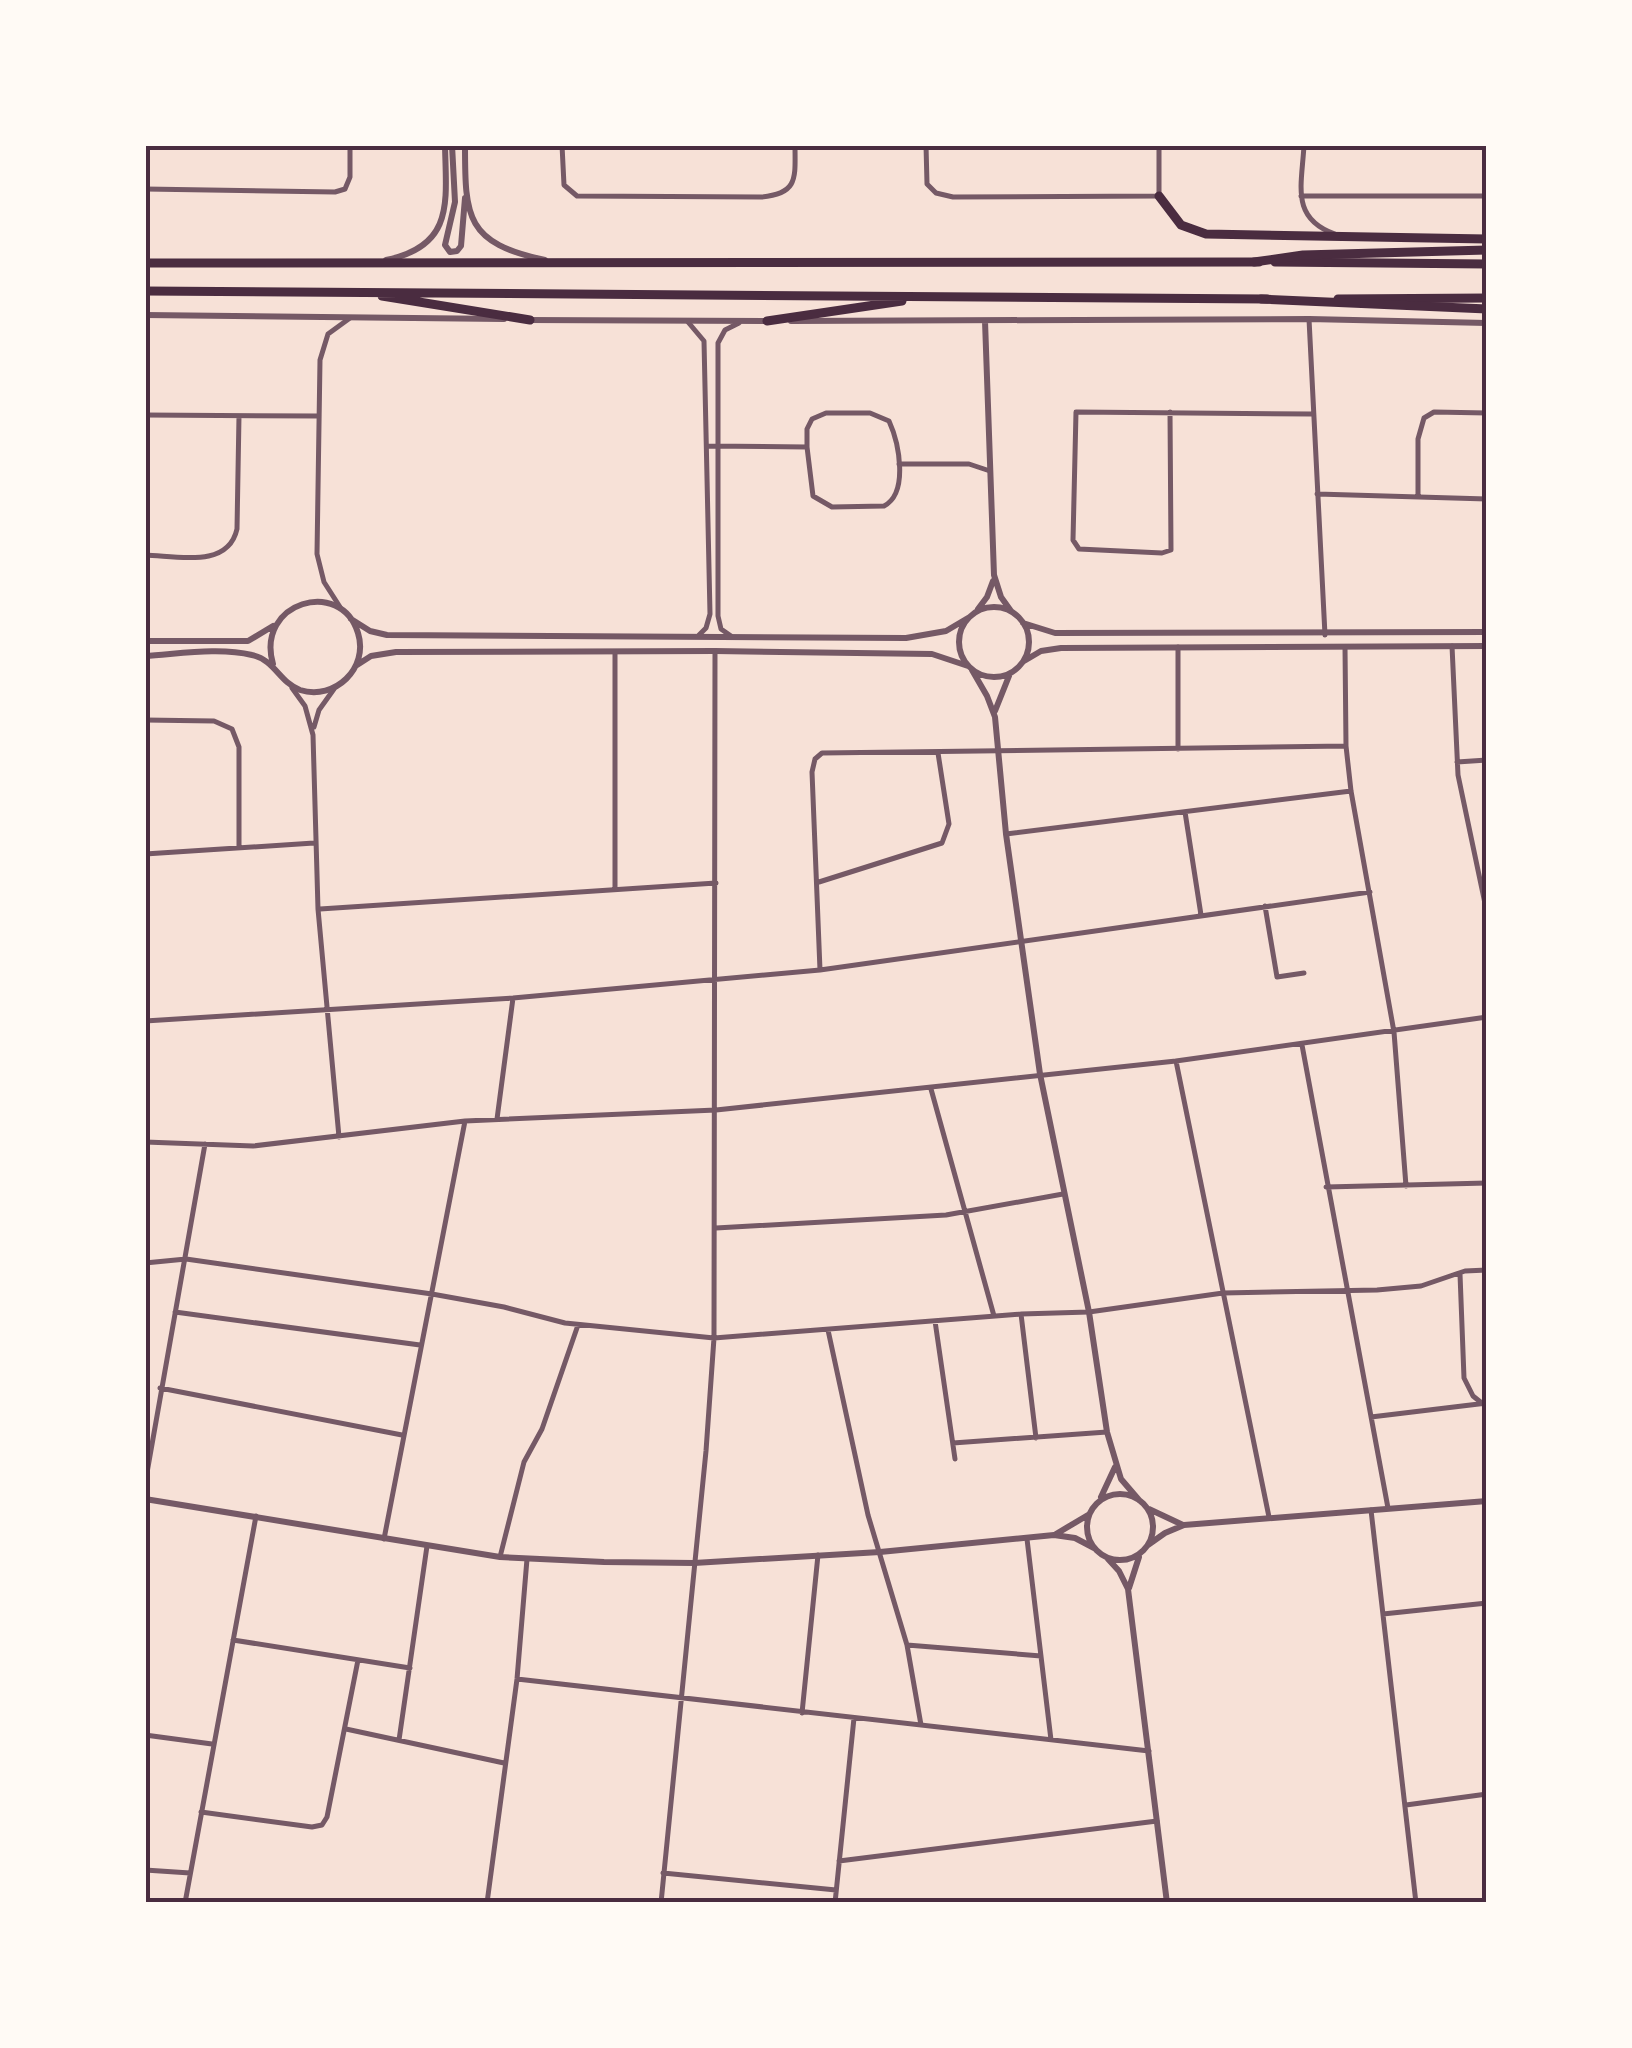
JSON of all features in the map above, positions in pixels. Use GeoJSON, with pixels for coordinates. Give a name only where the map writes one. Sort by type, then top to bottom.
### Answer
{"type":"FeatureCollection","features":[{"type":"Feature","properties":{"kind":"highway"},"geometry":{"type":"LineString","coordinates":[[1159,196],[1181,225],[1193,232],[1487,239]]}},
{"type":"Feature","properties":{"kind":"highway"},"geometry":{"type":"LineString","coordinates":[[1254,262],[1303,255],[1487,250]]}},
{"type":"Feature","properties":{"kind":"highway"},"geometry":{"type":"LineString","coordinates":[[145,263],[1487,264]]}},
{"type":"Feature","properties":{"kind":"highway"},"geometry":{"type":"LineString","coordinates":[[145,291],[1261,300],[1487,298]]}},
{"type":"Feature","properties":{"kind":"highway"},"geometry":{"type":"LineString","coordinates":[[355,292],[530,320]]}},
{"type":"Feature","properties":{"kind":"highway"},"geometry":{"type":"LineString","coordinates":[[767,321],[930,296]]}},
{"type":"Feature","properties":{"kind":"highway"},"geometry":{"type":"LineString","coordinates":[[1261,300],[1487,309]]}},
{"type":"Feature","properties":{"kind":"street"},"geometry":{"type":"LineString","coordinates":[[145,188],[335,192],[345,189],[350,178],[350,145]]}},
{"type":"Feature","properties":{"kind":"street"},"geometry":{"type":"LineString","coordinates":[[448,145],[454,202],[444,244],[450,252],[461,246],[465,145]]}},
{"type":"Feature","properties":{"kind":"street"},"geometry":{"type":"LineString","coordinates":[[371,263],[419,249],[442,224],[448,145]]}},
{"type":"Feature","properties":{"kind":"street"},"geometry":{"type":"LineString","coordinates":[[562,145],[564,186],[577,196],[761,197],[781,194],[791,186],[795,145]]}},
{"type":"Feature","properties":{"kind":"street"},"geometry":{"type":"LineString","coordinates":[[926,145],[927,184],[936,194],[946,197],[1159,196],[1160,145]]}},
{"type":"Feature","properties":{"kind":"street"},"geometry":{"type":"LineString","coordinates":[[1304,145],[1303,210],[1309,220],[1343,236]]}},
{"type":"Feature","properties":{"kind":"street"},"geometry":{"type":"LineString","coordinates":[[1302,196],[1487,196]]}},
{"type":"Feature","properties":{"kind":"street"},"geometry":{"type":"LineString","coordinates":[[465,198],[472,220],[491,242],[521,254],[576,264]]}},
{"type":"Feature","properties":{"kind":"street"},"geometry":{"type":"LineString","coordinates":[[145,315],[1487,322]]}},
{"type":"Feature","properties":{"kind":"street"},"geometry":{"type":"LineString","coordinates":[[350,318],[332,328],[324,340],[320,360],[317,554],[324,582],[348,616],[360,642],[357,665]]}},
{"type":"Feature","properties":{"kind":"street"},"geometry":{"type":"LineString","coordinates":[[1308,319],[1326,634]]}},
{"type":"Feature","properties":{"kind":"street"},"geometry":{"type":"LineString","coordinates":[[686,320],[704,341],[710,614],[706,628],[696,637]]}},
{"type":"Feature","properties":{"kind":"street"},"geometry":{"type":"LineString","coordinates":[[734,637],[718,622],[718,342],[725,330],[744,320]]}},
{"type":"Feature","properties":{"kind":"street"},"geometry":{"type":"LineString","coordinates":[[985,321],[994,575],[998,592],[1010,611],[1024,623],[1055,633],[1487,632]]}},
{"type":"Feature","properties":{"kind":"street"},"geometry":{"type":"LineString","coordinates":[[1170,412],[1171,550],[1086,551],[1076,546],[1076,412],[1170,412],[1312,414]]}},
{"type":"Feature","properties":{"kind":"street"},"geometry":{"type":"LineString","coordinates":[[1418,497],[1418,440],[1424,418],[1434,412],[1487,413]]}},
{"type":"Feature","properties":{"kind":"street"},"geometry":{"type":"LineString","coordinates":[[820,414],[879,414],[890,422],[899,464],[897,494],[891,502],[884,506],[832,507],[813,496],[808,424],[820,414]]}},
{"type":"Feature","properties":{"kind":"street"},"geometry":{"type":"LineString","coordinates":[[145,415],[318,416]]}},
{"type":"Feature","properties":{"kind":"street"},"geometry":{"type":"LineString","coordinates":[[145,555],[219,555],[230,546],[237,529],[239,416]]}},
{"type":"Feature","properties":{"kind":"street"},"geometry":{"type":"LineString","coordinates":[[706,446],[808,447]]}},
{"type":"Feature","properties":{"kind":"street"},"geometry":{"type":"LineString","coordinates":[[899,464],[969,464],[990,471]]}},
{"type":"Feature","properties":{"kind":"street"},"geometry":{"type":"LineString","coordinates":[[1316,494],[1487,499]]}},
{"type":"Feature","properties":{"kind":"street"},"geometry":{"type":"LineString","coordinates":[[994,575],[987,597],[959,633],[958,645],[984,689],[995,717]]}},
{"type":"Feature","properties":{"kind":"street"},"geometry":{"type":"LineString","coordinates":[[145,641],[248,641],[295,606],[310,602],[325,603],[370,631],[387,636],[906,638],[946,630],[994,606],[1010,611]]}},
{"type":"Feature","properties":{"kind":"street"},"geometry":{"type":"LineString","coordinates":[[278,622],[270,647],[274,664],[305,706],[313,735]]}},
{"type":"Feature","properties":{"kind":"street"},"geometry":{"type":"LineString","coordinates":[[1024,623],[1029,645],[1024,662]]}},
{"type":"Feature","properties":{"kind":"street"},"geometry":{"type":"LineString","coordinates":[[1452,646],[1456,762],[1487,912]]}},
{"type":"Feature","properties":{"kind":"street"},"geometry":{"type":"LineString","coordinates":[[1487,646],[1061,648],[1042,651],[1011,673],[998,697],[995,717],[1006,834],[1040,1074],[1088,1312],[1107,1432],[1115,1466],[1125,1486],[1160,1517],[1184,1525],[1487,1500]]}},
{"type":"Feature","properties":{"kind":"street"},"geometry":{"type":"LineString","coordinates":[[1178,647],[1178,749]]}},
{"type":"Feature","properties":{"kind":"street"},"geometry":{"type":"LineString","coordinates":[[1345,647],[1346,746],[1351,791],[1394,1032],[1406,1186]]}},
{"type":"Feature","properties":{"kind":"street"},"geometry":{"type":"LineString","coordinates":[[660,1903],[714,1338],[714,651]]}},
{"type":"Feature","properties":{"kind":"street"},"geometry":{"type":"LineString","coordinates":[[339,1138],[318,909],[313,735],[319,710],[357,665],[371,656],[396,652],[714,651],[932,654],[994,678],[1011,673]]}},
{"type":"Feature","properties":{"kind":"street"},"geometry":{"type":"LineString","coordinates":[[145,656],[230,652],[252,654],[274,664]]}},
{"type":"Feature","properties":{"kind":"street"},"geometry":{"type":"LineString","coordinates":[[615,652],[615,889]]}},
{"type":"Feature","properties":{"kind":"street"},"geometry":{"type":"LineString","coordinates":[[286,682],[310,692],[334,688]]}},
{"type":"Feature","properties":{"kind":"street"},"geometry":{"type":"LineString","coordinates":[[145,720],[214,721],[232,729],[239,747],[238,848]]}},
{"type":"Feature","properties":{"kind":"street"},"geometry":{"type":"LineString","coordinates":[[820,970],[812,772],[818,755],[833,750],[938,753],[1346,746]]}},
{"type":"Feature","properties":{"kind":"street"},"geometry":{"type":"LineString","coordinates":[[818,882],[935,847],[945,839],[949,818],[938,753]]}},
{"type":"Feature","properties":{"kind":"street"},"geometry":{"type":"LineString","coordinates":[[1456,762],[1487,760]]}},
{"type":"Feature","properties":{"kind":"street"},"geometry":{"type":"LineString","coordinates":[[1006,834],[1351,791]]}},
{"type":"Feature","properties":{"kind":"street"},"geometry":{"type":"LineString","coordinates":[[1185,812],[1201,915]]}},
{"type":"Feature","properties":{"kind":"street"},"geometry":{"type":"LineString","coordinates":[[145,854],[314,843]]}},
{"type":"Feature","properties":{"kind":"street"},"geometry":{"type":"LineString","coordinates":[[318,909],[716,883]]}},
{"type":"Feature","properties":{"kind":"street"},"geometry":{"type":"LineString","coordinates":[[145,1021],[513,998],[820,970],[1370,892]]}},
{"type":"Feature","properties":{"kind":"street"},"geometry":{"type":"LineString","coordinates":[[1265,906],[1276,976],[1304,973]]}},
{"type":"Feature","properties":{"kind":"street"},"geometry":{"type":"LineString","coordinates":[[497,1119],[513,998]]}},
{"type":"Feature","properties":{"kind":"street"},"geometry":{"type":"LineString","coordinates":[[145,1142],[253,1146],[465,1121],[716,1110],[931,1090],[1040,1074],[1176,1062],[1487,1017]]}},
{"type":"Feature","properties":{"kind":"street"},"geometry":{"type":"LineString","coordinates":[[1302,1045],[1388,1508]]}},
{"type":"Feature","properties":{"kind":"street"},"geometry":{"type":"LineString","coordinates":[[1176,1062],[1269,1518]]}},
{"type":"Feature","properties":{"kind":"street"},"geometry":{"type":"LineString","coordinates":[[931,1090],[994,1316]]}},
{"type":"Feature","properties":{"kind":"street"},"geometry":{"type":"LineString","coordinates":[[384,1538],[465,1121]]}},
{"type":"Feature","properties":{"kind":"street"},"geometry":{"type":"LineString","coordinates":[[145,1484],[205,1144]]}},
{"type":"Feature","properties":{"kind":"street"},"geometry":{"type":"LineString","coordinates":[[1326,1187],[1487,1183]]}},
{"type":"Feature","properties":{"kind":"street"},"geometry":{"type":"LineString","coordinates":[[716,1228],[965,1212],[1063,1194]]}},
{"type":"Feature","properties":{"kind":"street"},"geometry":{"type":"LineString","coordinates":[[145,1264],[186,1260],[432,1294],[504,1306],[578,1325],[714,1338],[1088,1312],[1223,1293],[1422,1286],[1460,1273],[1487,1270]]}},
{"type":"Feature","properties":{"kind":"street"},"geometry":{"type":"LineString","coordinates":[[1460,1273],[1464,1378],[1473,1396],[1485,1403]]}},
{"type":"Feature","properties":{"kind":"street"},"geometry":{"type":"LineString","coordinates":[[175,1312],[420,1345]]}},
{"type":"Feature","properties":{"kind":"street"},"geometry":{"type":"LineString","coordinates":[[1022,1314],[1036,1438]]}},
{"type":"Feature","properties":{"kind":"street"},"geometry":{"type":"LineString","coordinates":[[935,1321],[955,1459]]}},
{"type":"Feature","properties":{"kind":"street"},"geometry":{"type":"LineString","coordinates":[[500,1556],[524,1462],[542,1429],[578,1325]]}},
{"type":"Feature","properties":{"kind":"street"},"geometry":{"type":"LineString","coordinates":[[828,1330],[868,1515],[907,1645],[921,1726]]}},
{"type":"Feature","properties":{"kind":"street"},"geometry":{"type":"LineString","coordinates":[[160,1388],[402,1435]]}},
{"type":"Feature","properties":{"kind":"street"},"geometry":{"type":"LineString","coordinates":[[1370,1417],[1485,1403]]}},
{"type":"Feature","properties":{"kind":"street"},"geometry":{"type":"LineString","coordinates":[[953,1444],[1107,1432]]}},
{"type":"Feature","properties":{"kind":"street"},"geometry":{"type":"LineString","coordinates":[[1094,1548],[1087,1534],[1089,1514],[1106,1490],[1115,1466]]}},
{"type":"Feature","properties":{"kind":"street"},"geometry":{"type":"LineString","coordinates":[[1094,1506],[1110,1495],[1138,1500]]}},
{"type":"Feature","properties":{"kind":"street"},"geometry":{"type":"LineString","coordinates":[[145,1498],[428,1546],[527,1558],[694,1563],[880,1552],[1054,1535],[1075,1538],[1108,1559],[1120,1571],[1128,1589],[1168,1903]]}},
{"type":"Feature","properties":{"kind":"street"},"geometry":{"type":"LineString","coordinates":[[1128,1589],[1154,1525],[1146,1506]]}},
{"type":"Feature","properties":{"kind":"street"},"geometry":{"type":"LineString","coordinates":[[1372,1510],[1416,1903]]}},
{"type":"Feature","properties":{"kind":"street"},"geometry":{"type":"LineString","coordinates":[[1054,1535],[1089,1514]]}},
{"type":"Feature","properties":{"kind":"street"},"geometry":{"type":"LineString","coordinates":[[185,1903],[256,1516]]}},
{"type":"Feature","properties":{"kind":"street"},"geometry":{"type":"LineString","coordinates":[[1148,1545],[1184,1525]]}},
{"type":"Feature","properties":{"kind":"street"},"geometry":{"type":"LineString","coordinates":[[1027,1539],[1051,1740]]}},
{"type":"Feature","properties":{"kind":"street"},"geometry":{"type":"LineString","coordinates":[[400,1740],[428,1546]]}},
{"type":"Feature","properties":{"kind":"street"},"geometry":{"type":"LineString","coordinates":[[1108,1559],[1131,1559],[1141,1554]]}},
{"type":"Feature","properties":{"kind":"street"},"geometry":{"type":"LineString","coordinates":[[802,1713],[818,1556]]}},
{"type":"Feature","properties":{"kind":"street"},"geometry":{"type":"LineString","coordinates":[[488,1903],[517,1679],[527,1558]]}},
{"type":"Feature","properties":{"kind":"street"},"geometry":{"type":"LineString","coordinates":[[1383,1614],[1487,1602]]}},
{"type":"Feature","properties":{"kind":"street"},"geometry":{"type":"LineString","coordinates":[[233,1640],[410,1668]]}},
{"type":"Feature","properties":{"kind":"street"},"geometry":{"type":"LineString","coordinates":[[907,1645],[1041,1656]]}},
{"type":"Feature","properties":{"kind":"street"},"geometry":{"type":"LineString","coordinates":[[202,1812],[312,1827],[322,1825],[358,1660]]}},
{"type":"Feature","properties":{"kind":"street"},"geometry":{"type":"LineString","coordinates":[[517,1679],[1149,1751]]}},
{"type":"Feature","properties":{"kind":"street"},"geometry":{"type":"LineString","coordinates":[[835,1903],[854,1718]]}},
{"type":"Feature","properties":{"kind":"street"},"geometry":{"type":"LineString","coordinates":[[346,1729],[504,1763]]}},
{"type":"Feature","properties":{"kind":"street"},"geometry":{"type":"LineString","coordinates":[[145,1735],[214,1744]]}},
{"type":"Feature","properties":{"kind":"street"},"geometry":{"type":"LineString","coordinates":[[1405,1805],[1487,1794]]}},
{"type":"Feature","properties":{"kind":"street"},"geometry":{"type":"LineString","coordinates":[[840,1861],[1157,1821]]}},
{"type":"Feature","properties":{"kind":"street"},"geometry":{"type":"LineString","coordinates":[[145,1870],[190,1874]]}},
{"type":"Feature","properties":{"kind":"street"},"geometry":{"type":"LineString","coordinates":[[664,1873],[836,1890]]}}]}
